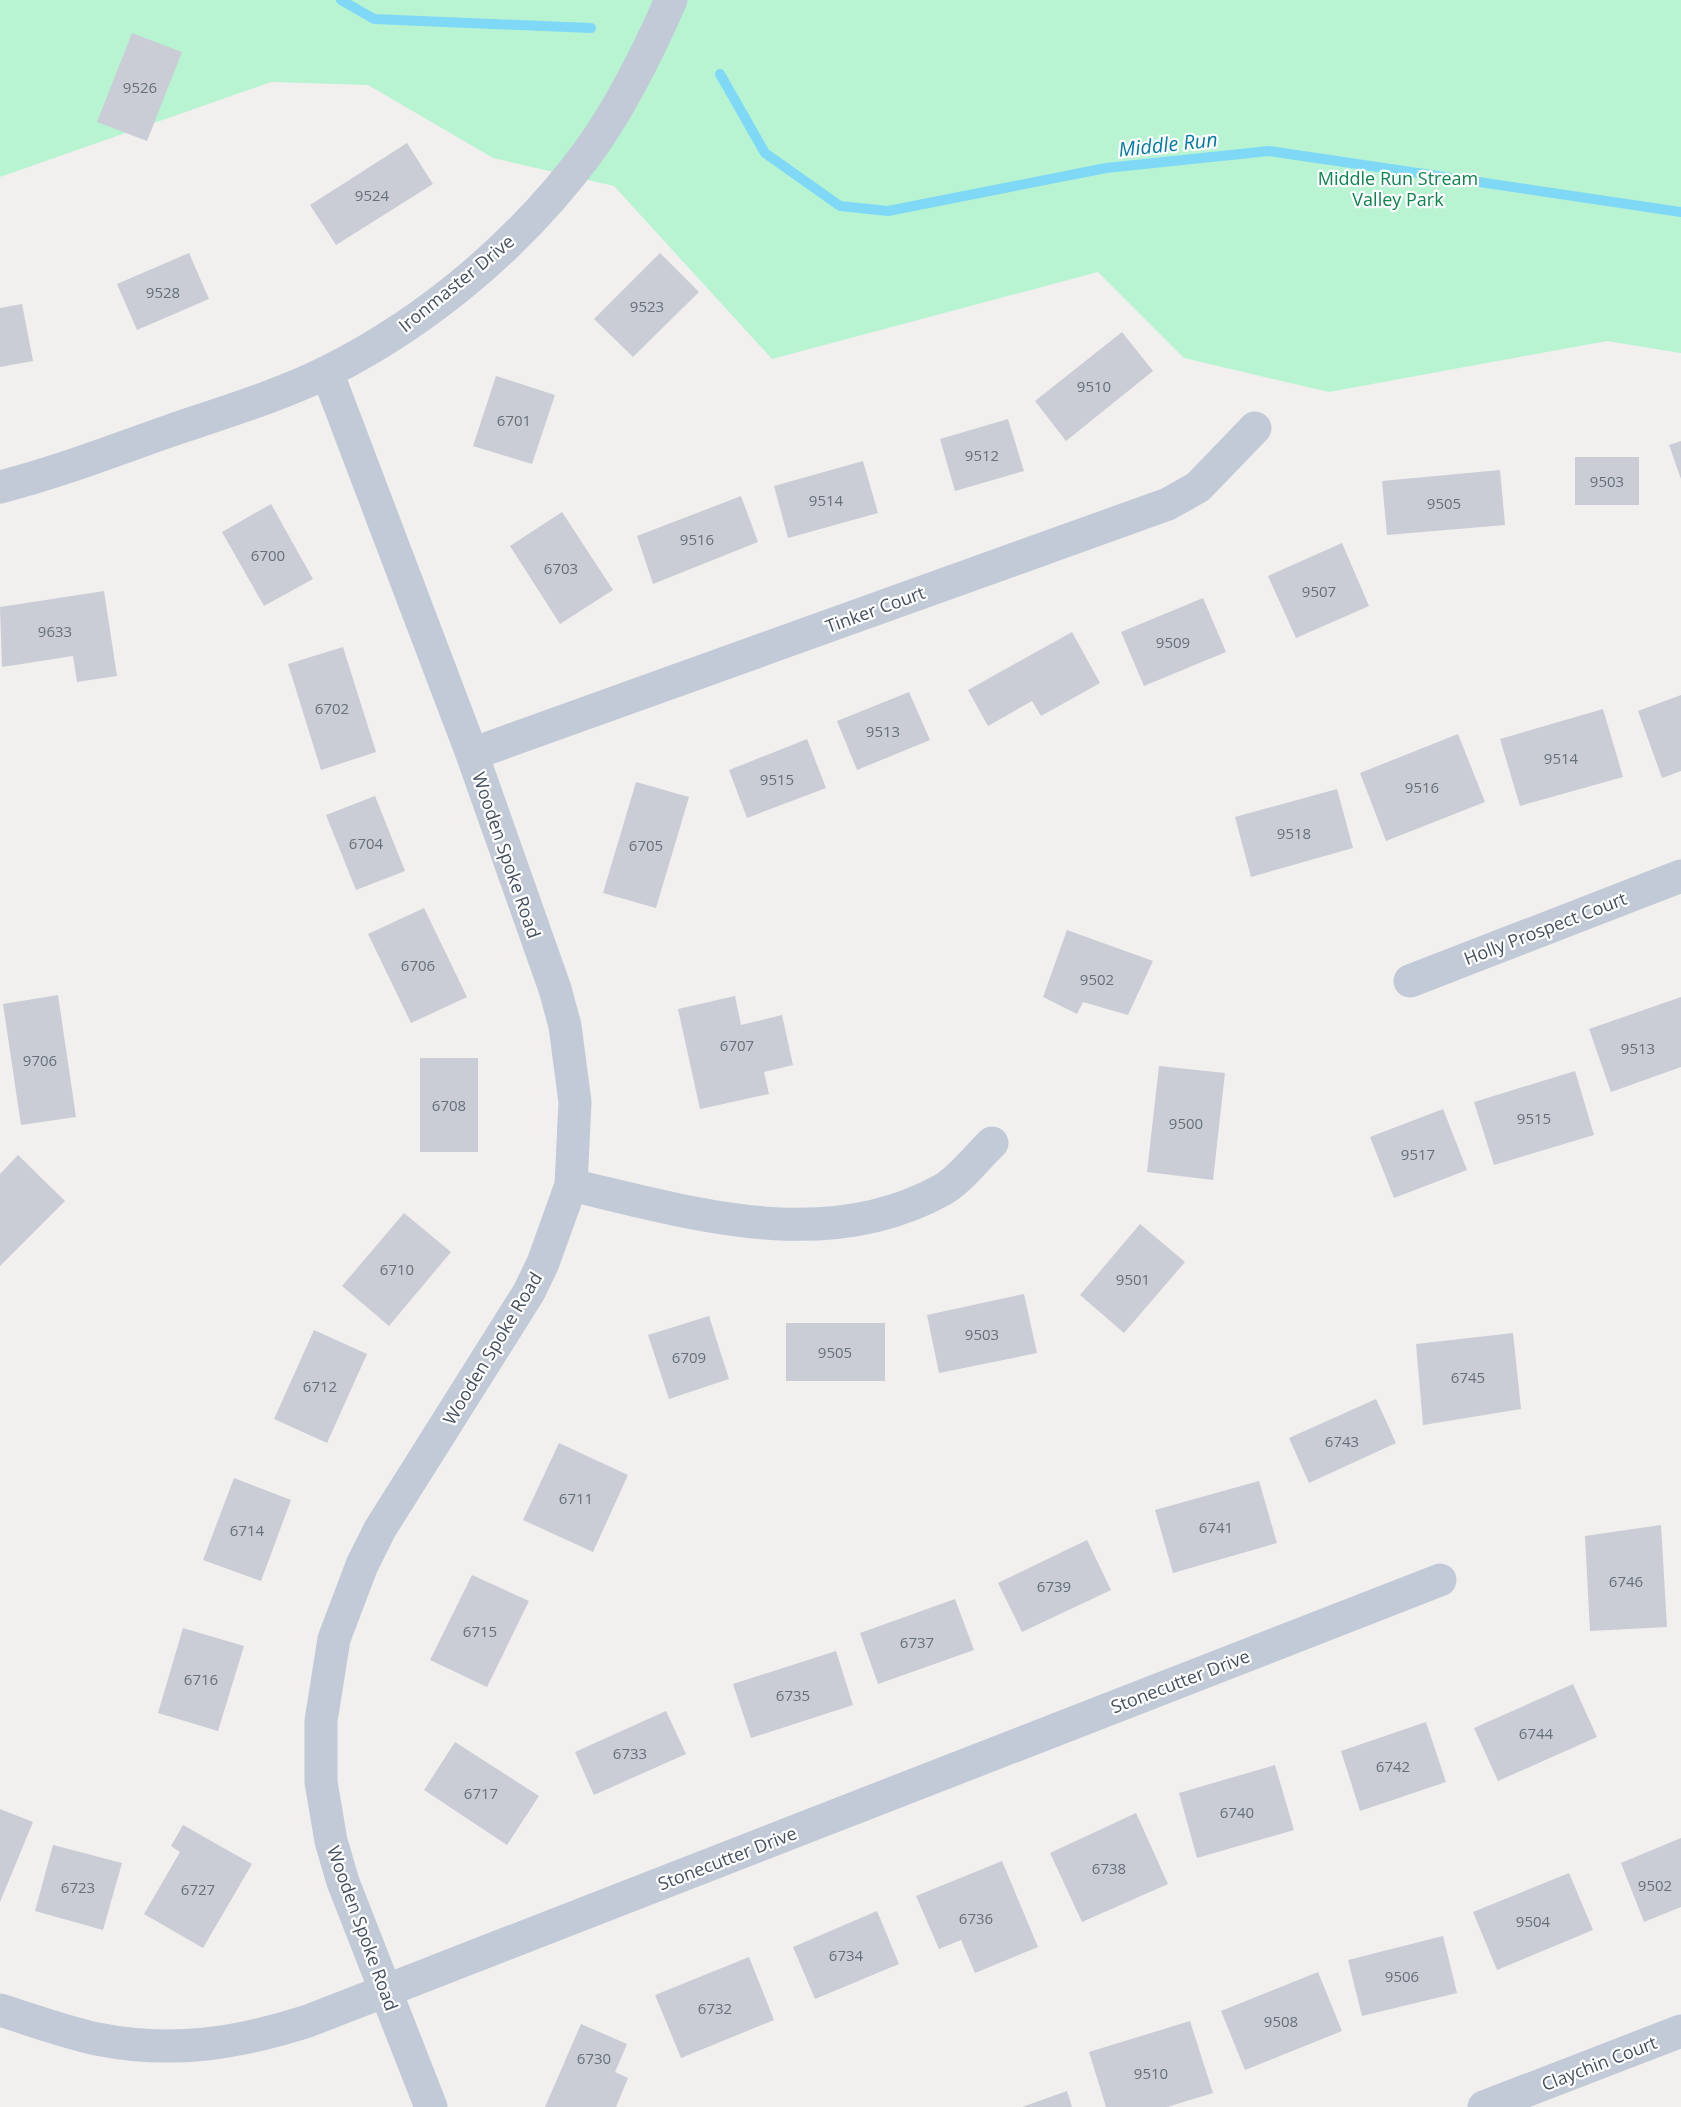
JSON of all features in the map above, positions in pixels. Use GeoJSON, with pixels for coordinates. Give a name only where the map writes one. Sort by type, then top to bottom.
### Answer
{"type":"FeatureCollection","features":[{"type":"Feature","properties":{"kind":"street","name":"Ironmaster Drive"},"geometry":{"type":"LineString","coordinates":[[0,487],[42,476],[327,372],[392,335],[431,308],[507,244],[548,201],[590,150],[651,46],[671,0]]}},
{"type":"Feature","properties":{"kind":"street","name":"Wooden Spoke Road"},"geometry":{"type":"LineString","coordinates":[[327,372],[472,753],[555,989],[565,1026],[575,1102],[571,1185],[543,1263],[529,1292],[380,1529],[346,1601],[334,1639],[321,1721],[321,1782],[331,1841],[343,1882],[431,2107]]}},
{"type":"Feature","properties":{"kind":"street","name":"Tinker Court"},"geometry":{"type":"LineString","coordinates":[[472,753],[1168,504],[1198,487],[1255,428]]}},
{"type":"Feature","properties":{"kind":"street","name":"Holly Prospect Court"},"geometry":{"type":"LineString","coordinates":[[1410,981],[1681,876]]}},
{"type":"Feature","properties":{"kind":"street"},"geometry":{"type":"LineString","coordinates":[[571,1185],[719,1219],[772,1224],[832,1222],[890,1213],[944,1189],[992,1143]]}},
{"type":"Feature","properties":{"kind":"street","name":"Stonecutter Drive"},"geometry":{"type":"LineString","coordinates":[[0,2010],[95,2039],[171,2047],[218,2044],[263,2035],[385,1991],[1440,1580]]}},
{"type":"Feature","properties":{"kind":"street","name":"Claychin Court"},"geometry":{"type":"LineString","coordinates":[[1484,2107],[1681,2031]]}},
{"type":"Feature","properties":{"kind":"green space","name":"Middle Run Stream Valley Park"},"geometry":{"type":"Polygon","coordinates":[[[0,0],[1681,0],[1681,353],[1607,341],[1329,392],[1184,358],[1098,272],[772,359],[614,186],[493,158],[368,85],[271,82],[0,177],[0,0]]]}},
{"type":"Feature","properties":{"kind":"building"},"geometry":{"type":"Polygon","coordinates":[[[132,33],[182,52],[147,141],[97,122],[132,33]]]}},
{"type":"Feature","properties":{"kind":"building"},"geometry":{"type":"Polygon","coordinates":[[[407,143],[433,184],[336,245],[310,205],[407,143]]]}},
{"type":"Feature","properties":{"kind":"building"},"geometry":{"type":"Polygon","coordinates":[[[189,253],[209,299],[137,330],[117,284],[189,253]]]}},
{"type":"Feature","properties":{"kind":"building"},"geometry":{"type":"Polygon","coordinates":[[[660,253],[699,292],[633,357],[594,319],[660,253]]]}},
{"type":"Feature","properties":{"kind":"building"},"geometry":{"type":"Polygon","coordinates":[[[22,304],[33,361],[0,367],[0,308],[22,304]]]}},
{"type":"Feature","properties":{"kind":"building"},"geometry":{"type":"Polygon","coordinates":[[[1122,332],[1153,371],[1066,441],[1035,401],[1122,332]]]}},
{"type":"Feature","properties":{"kind":"building"},"geometry":{"type":"Polygon","coordinates":[[[496,376],[555,395],[532,464],[473,446],[496,376]]]}},
{"type":"Feature","properties":{"kind":"building"},"geometry":{"type":"Polygon","coordinates":[[[1008,419],[1024,471],[955,491],[940,439],[1008,419]]]}},
{"type":"Feature","properties":{"kind":"building"},"geometry":{"type":"Polygon","coordinates":[[[1681,441],[1681,479],[1669,445],[1681,441]]]}},
{"type":"Feature","properties":{"kind":"building"},"geometry":{"type":"Polygon","coordinates":[[[1575,457],[1639,457],[1639,505],[1575,505],[1575,457]]]}},
{"type":"Feature","properties":{"kind":"building"},"geometry":{"type":"Polygon","coordinates":[[[863,461],[878,513],[788,538],[774,486],[863,461]]]}},
{"type":"Feature","properties":{"kind":"building"},"geometry":{"type":"Polygon","coordinates":[[[1500,470],[1505,525],[1387,535],[1382,481],[1500,470]]]}},
{"type":"Feature","properties":{"kind":"building"},"geometry":{"type":"Polygon","coordinates":[[[741,496],[758,542],[653,584],[637,536],[741,496]]]}},
{"type":"Feature","properties":{"kind":"building"},"geometry":{"type":"Polygon","coordinates":[[[271,504],[313,579],[264,606],[222,532],[271,504]]]}},
{"type":"Feature","properties":{"kind":"building"},"geometry":{"type":"Polygon","coordinates":[[[562,512],[613,590],[560,624],[510,546],[562,512]]]}},
{"type":"Feature","properties":{"kind":"building"},"geometry":{"type":"Polygon","coordinates":[[[1342,543],[1369,606],[1296,638],[1268,576],[1342,543]]]}},
{"type":"Feature","properties":{"kind":"building"},"geometry":{"type":"Polygon","coordinates":[[[104,591],[117,676],[77,682],[73,656],[2,667],[0,607],[104,591]]]}},
{"type":"Feature","properties":{"kind":"building"},"geometry":{"type":"Polygon","coordinates":[[[1203,598],[1226,652],[1144,686],[1121,632],[1203,598]]]}},
{"type":"Feature","properties":{"kind":"building"},"geometry":{"type":"Polygon","coordinates":[[[1072,632],[1100,683],[1041,716],[1032,701],[988,726],[968,690],[1072,632]]]}},
{"type":"Feature","properties":{"kind":"building"},"geometry":{"type":"Polygon","coordinates":[[[343,647],[376,752],[321,770],[288,664],[343,647]]]}},
{"type":"Feature","properties":{"kind":"building"},"geometry":{"type":"Polygon","coordinates":[[[909,692],[930,740],[857,770],[837,721],[909,692]]]}},
{"type":"Feature","properties":{"kind":"building"},"geometry":{"type":"Polygon","coordinates":[[[1681,695],[1681,771],[1662,778],[1638,711],[1681,695]]]}},
{"type":"Feature","properties":{"kind":"building"},"geometry":{"type":"Polygon","coordinates":[[[1603,709],[1623,777],[1520,806],[1500,739],[1603,709]]]}},
{"type":"Feature","properties":{"kind":"building"},"geometry":{"type":"Polygon","coordinates":[[[1458,734],[1485,802],[1386,841],[1360,773],[1458,734]]]}},
{"type":"Feature","properties":{"kind":"building"},"geometry":{"type":"Polygon","coordinates":[[[807,739],[826,788],[747,818],[729,770],[807,739]]]}},
{"type":"Feature","properties":{"kind":"building"},"geometry":{"type":"Polygon","coordinates":[[[636,782],[689,797],[656,908],[603,893],[636,782]]]}},
{"type":"Feature","properties":{"kind":"building"},"geometry":{"type":"Polygon","coordinates":[[[1337,789],[1353,848],[1251,877],[1235,817],[1337,789]]]}},
{"type":"Feature","properties":{"kind":"building"},"geometry":{"type":"Polygon","coordinates":[[[375,796],[405,871],[356,890],[326,815],[375,796]]]}},
{"type":"Feature","properties":{"kind":"building"},"geometry":{"type":"Polygon","coordinates":[[[424,908],[467,997],[411,1023],[368,934],[424,908]]]}},
{"type":"Feature","properties":{"kind":"building"},"geometry":{"type":"Polygon","coordinates":[[[1067,930],[1153,961],[1128,1015],[1083,1002],[1077,1014],[1043,997],[1067,930]]]}},
{"type":"Feature","properties":{"kind":"building"},"geometry":{"type":"Polygon","coordinates":[[[58,995],[76,1117],[21,1125],[3,1004],[58,995]]]}},
{"type":"Feature","properties":{"kind":"building"},"geometry":{"type":"Polygon","coordinates":[[[735,996],[741,1025],[782,1015],[793,1065],[764,1072],[769,1094],[700,1109],[678,1009],[735,996]]]}},
{"type":"Feature","properties":{"kind":"building"},"geometry":{"type":"Polygon","coordinates":[[[1681,997],[1681,1067],[1611,1092],[1589,1029],[1681,997]]]}},
{"type":"Feature","properties":{"kind":"building"},"geometry":{"type":"Polygon","coordinates":[[[420,1058],[478,1058],[478,1152],[420,1152],[420,1058]]]}},
{"type":"Feature","properties":{"kind":"building"},"geometry":{"type":"Polygon","coordinates":[[[1159,1066],[1225,1073],[1213,1180],[1147,1172],[1159,1066]]]}},
{"type":"Feature","properties":{"kind":"building"},"geometry":{"type":"Polygon","coordinates":[[[1575,1071],[1594,1135],[1494,1165],[1474,1102],[1575,1071]]]}},
{"type":"Feature","properties":{"kind":"building"},"geometry":{"type":"Polygon","coordinates":[[[1443,1109],[1467,1170],[1394,1198],[1370,1137],[1443,1109]]]}},
{"type":"Feature","properties":{"kind":"building"},"geometry":{"type":"Polygon","coordinates":[[[18,1155],[65,1201],[0,1266],[0,1174],[18,1155]]]}},
{"type":"Feature","properties":{"kind":"building"},"geometry":{"type":"Polygon","coordinates":[[[404,1213],[451,1252],[389,1326],[342,1286],[404,1213]]]}},
{"type":"Feature","properties":{"kind":"building"},"geometry":{"type":"Polygon","coordinates":[[[1140,1224],[1185,1262],[1124,1333],[1080,1295],[1140,1224]]]}},
{"type":"Feature","properties":{"kind":"building"},"geometry":{"type":"Polygon","coordinates":[[[1024,1294],[1037,1353],[939,1373],[927,1315],[1024,1294]]]}},
{"type":"Feature","properties":{"kind":"building"},"geometry":{"type":"Polygon","coordinates":[[[709,1316],[729,1379],[669,1399],[648,1335],[709,1316]]]}},
{"type":"Feature","properties":{"kind":"building"},"geometry":{"type":"Polygon","coordinates":[[[786,1323],[885,1323],[885,1381],[786,1381],[786,1323]]]}},
{"type":"Feature","properties":{"kind":"building"},"geometry":{"type":"Polygon","coordinates":[[[314,1330],[367,1354],[327,1443],[274,1419],[314,1330]]]}},
{"type":"Feature","properties":{"kind":"building"},"geometry":{"type":"Polygon","coordinates":[[[1513,1333],[1521,1409],[1423,1425],[1416,1344],[1513,1333]]]}},
{"type":"Feature","properties":{"kind":"building"},"geometry":{"type":"Polygon","coordinates":[[[1376,1399],[1396,1443],[1309,1483],[1289,1438],[1376,1399]]]}},
{"type":"Feature","properties":{"kind":"building"},"geometry":{"type":"Polygon","coordinates":[[[559,1443],[628,1475],[593,1552],[523,1520],[559,1443]]]}},
{"type":"Feature","properties":{"kind":"building"},"geometry":{"type":"Polygon","coordinates":[[[234,1478],[291,1500],[261,1581],[203,1560],[234,1478]]]}},
{"type":"Feature","properties":{"kind":"building"},"geometry":{"type":"Polygon","coordinates":[[[1259,1481],[1277,1543],[1173,1573],[1155,1510],[1259,1481]]]}},
{"type":"Feature","properties":{"kind":"building"},"geometry":{"type":"Polygon","coordinates":[[[1661,1525],[1667,1627],[1590,1631],[1585,1536],[1661,1525]]]}},
{"type":"Feature","properties":{"kind":"building"},"geometry":{"type":"Polygon","coordinates":[[[1087,1540],[1111,1590],[1022,1632],[998,1583],[1087,1540]]]}},
{"type":"Feature","properties":{"kind":"building"},"geometry":{"type":"Polygon","coordinates":[[[472,1575],[529,1601],[487,1687],[430,1660],[472,1575]]]}},
{"type":"Feature","properties":{"kind":"building"},"geometry":{"type":"Polygon","coordinates":[[[955,1599],[974,1650],[878,1684],[860,1633],[955,1599]]]}},
{"type":"Feature","properties":{"kind":"building"},"geometry":{"type":"Polygon","coordinates":[[[183,1628],[244,1646],[218,1731],[158,1713],[183,1628]]]}},
{"type":"Feature","properties":{"kind":"building"},"geometry":{"type":"Polygon","coordinates":[[[836,1651],[853,1705],[751,1738],[733,1684],[836,1651]]]}},
{"type":"Feature","properties":{"kind":"building"},"geometry":{"type":"Polygon","coordinates":[[[1573,1684],[1597,1737],[1498,1781],[1474,1728],[1573,1684]]]}},
{"type":"Feature","properties":{"kind":"building"},"geometry":{"type":"Polygon","coordinates":[[[666,1711],[686,1754],[594,1795],[575,1752],[666,1711]]]}},
{"type":"Feature","properties":{"kind":"building"},"geometry":{"type":"Polygon","coordinates":[[[1426,1722],[1446,1782],[1360,1811],[1341,1751],[1426,1722]]]}},
{"type":"Feature","properties":{"kind":"building"},"geometry":{"type":"Polygon","coordinates":[[[455,1742],[539,1796],[507,1845],[424,1790],[455,1742]]]}},
{"type":"Feature","properties":{"kind":"building"},"geometry":{"type":"Polygon","coordinates":[[[1275,1765],[1294,1830],[1197,1858],[1179,1793],[1275,1765]]]}},
{"type":"Feature","properties":{"kind":"building"},"geometry":{"type":"Polygon","coordinates":[[[0,1809],[33,1822],[0,1902],[0,1809]]]}},
{"type":"Feature","properties":{"kind":"building"},"geometry":{"type":"Polygon","coordinates":[[[1136,1813],[1168,1884],[1082,1922],[1050,1853],[1136,1813]]]}},
{"type":"Feature","properties":{"kind":"building"},"geometry":{"type":"Polygon","coordinates":[[[183,1825],[252,1864],[203,1948],[144,1914],[180,1852],[171,1846],[183,1825]]]}},
{"type":"Feature","properties":{"kind":"building"},"geometry":{"type":"Polygon","coordinates":[[[1681,1838],[1681,1907],[1644,1922],[1621,1863],[1681,1838]]]}},
{"type":"Feature","properties":{"kind":"building"},"geometry":{"type":"Polygon","coordinates":[[[53,1845],[122,1863],[103,1930],[35,1911],[53,1845]]]}},
{"type":"Feature","properties":{"kind":"building"},"geometry":{"type":"Polygon","coordinates":[[[1002,1861],[1038,1947],[975,1973],[961,1940],[939,1949],[916,1896],[1002,1861]]]}},
{"type":"Feature","properties":{"kind":"building"},"geometry":{"type":"Polygon","coordinates":[[[1569,1873],[1593,1930],[1497,1970],[1473,1912],[1569,1873]]]}},
{"type":"Feature","properties":{"kind":"building"},"geometry":{"type":"Polygon","coordinates":[[[877,1911],[899,1964],[815,1999],[793,1947],[877,1911]]]}},
{"type":"Feature","properties":{"kind":"building"},"geometry":{"type":"Polygon","coordinates":[[[1443,1936],[1457,1993],[1362,2016],[1348,1960],[1443,1936]]]}},
{"type":"Feature","properties":{"kind":"building"},"geometry":{"type":"Polygon","coordinates":[[[749,1957],[774,2020],[681,2058],[655,1995],[749,1957]]]}},
{"type":"Feature","properties":{"kind":"building"},"geometry":{"type":"Polygon","coordinates":[[[1318,1972],[1342,2031],[1245,2070],[1221,2011],[1318,1972]]]}},
{"type":"Feature","properties":{"kind":"building"},"geometry":{"type":"Polygon","coordinates":[[[1190,2021],[1213,2093],[1167,2107],[1106,2107],[1089,2052],[1190,2021]]]}},
{"type":"Feature","properties":{"kind":"building"},"geometry":{"type":"Polygon","coordinates":[[[581,2024],[627,2044],[615,2072],[628,2078],[616,2107],[545,2107],[581,2024]]]}},
{"type":"Feature","properties":{"kind":"building"},"geometry":{"type":"Polygon","coordinates":[[[1067,2091],[1072,2107],[1022,2107],[1067,2091]]]}},
{"type":"Feature","properties":{"kind":"waterway","name":"Middle Run"},"geometry":{"type":"LineString","coordinates":[[341,0],[374,19],[591,28]]}},
{"type":"Feature","properties":{"kind":"waterway","name":"Middle Run"},"geometry":{"type":"LineString","coordinates":[[720,74],[765,153],[840,206],[888,211],[1106,168],[1269,151],[1681,212]]}}]}
